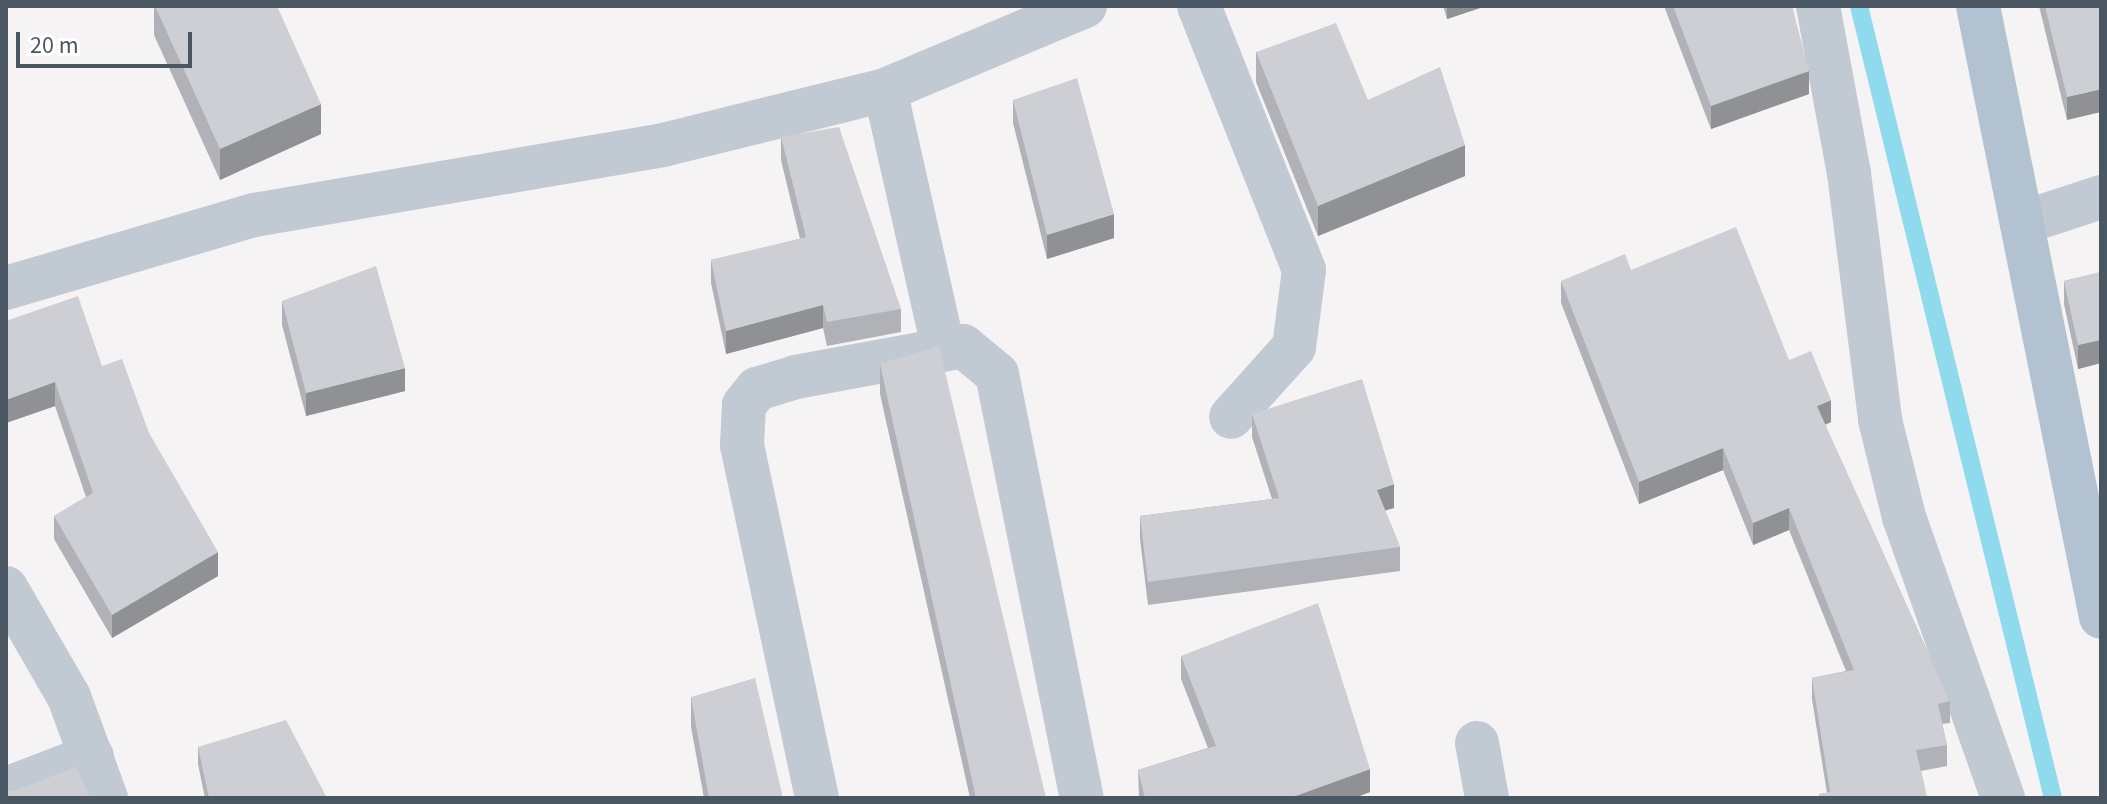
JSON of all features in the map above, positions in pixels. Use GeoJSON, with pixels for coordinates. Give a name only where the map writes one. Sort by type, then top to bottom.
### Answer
{"type":"FeatureCollection","features":[{"type":"Feature","properties":{"kind":"main road"},"geometry":{"type":"LineString","coordinates":[[1978,6],[2101,617]]}},
{"type":"Feature","properties":{"kind":"street"},"geometry":{"type":"LineString","coordinates":[[6,288],[254,215],[663,145],[885,90],[1085,6]]}},
{"type":"Feature","properties":{"kind":"street"},"geometry":{"type":"LineString","coordinates":[[1199,6],[1304,270],[1294,347],[1231,417]]}},
{"type":"Feature","properties":{"kind":"street"},"geometry":{"type":"LineString","coordinates":[[1818,6],[1849,173],[1880,420],[1904,517],[2003,798]]}},
{"type":"Feature","properties":{"kind":"street"},"geometry":{"type":"LineString","coordinates":[[885,90],[943,347]]}},
{"type":"Feature","properties":{"kind":"street"},"geometry":{"type":"LineString","coordinates":[[2022,223],[2101,197]]}},
{"type":"Feature","properties":{"kind":"street"},"geometry":{"type":"LineString","coordinates":[[817,798],[742,445],[744,405],[757,389],[796,377],[943,347],[963,346],[997,374],[1082,798]]}},
{"type":"Feature","properties":{"kind":"street"},"geometry":{"type":"LineString","coordinates":[[6,588],[69,697],[106,798]]}},
{"type":"Feature","properties":{"kind":"street"},"geometry":{"type":"LineString","coordinates":[[1477,743],[1487,798]]}},
{"type":"Feature","properties":{"kind":"street"},"geometry":{"type":"LineString","coordinates":[[6,789],[92,756]]}},
{"type":"Feature","properties":{"kind":"building"},"geometry":{"type":"Polygon","coordinates":[[[155,6],[277,6],[321,104],[220,149],[155,6]]]}},
{"type":"Feature","properties":{"kind":"building"},"geometry":{"type":"Polygon","coordinates":[[[1673,6],[1792,6],[1809,71],[1711,106],[1673,6]]]}},
{"type":"Feature","properties":{"kind":"building"},"geometry":{"type":"Polygon","coordinates":[[[2045,6],[2101,6],[2101,89],[2067,97],[2045,6]]]}},
{"type":"Feature","properties":{"kind":"building"},"geometry":{"type":"Polygon","coordinates":[[[1336,23],[1368,100],[1440,67],[1465,145],[1318,206],[1256,52],[1336,23]]]}},
{"type":"Feature","properties":{"kind":"building"},"geometry":{"type":"Polygon","coordinates":[[[1077,78],[1114,214],[1047,235],[1013,100],[1077,78]]]}},
{"type":"Feature","properties":{"kind":"building"},"geometry":{"type":"Polygon","coordinates":[[[839,127],[901,309],[827,322],[823,305],[726,331],[711,260],[806,237],[781,137],[839,127]]]}},
{"type":"Feature","properties":{"kind":"building"},"geometry":{"type":"Polygon","coordinates":[[[1736,227],[1789,360],[1811,351],[1831,400],[1817,406],[1950,701],[1938,704],[1947,745],[1916,750],[1927,798],[1820,798],[1819,794],[1830,792],[1812,678],[1854,670],[1789,508],[1753,523],[1723,448],[1639,482],[1561,281],[1625,254],[1631,270],[1736,227]]]}},
{"type":"Feature","properties":{"kind":"building"},"geometry":{"type":"Polygon","coordinates":[[[376,266],[405,368],[306,393],[282,301],[376,266]]]}},
{"type":"Feature","properties":{"kind":"building"},"geometry":{"type":"Polygon","coordinates":[[[2101,272],[2101,340],[2078,345],[2064,281],[2101,272]]]}},
{"type":"Feature","properties":{"kind":"building"},"geometry":{"type":"Polygon","coordinates":[[[78,296],[102,366],[122,359],[149,433],[218,552],[112,615],[54,516],[93,493],[55,382],[6,400],[6,321],[78,296]]]}},
{"type":"Feature","properties":{"kind":"building"},"geometry":{"type":"Polygon","coordinates":[[[939,346],[1046,798],[976,798],[880,364],[939,346]]]}},
{"type":"Feature","properties":{"kind":"building"},"geometry":{"type":"Polygon","coordinates":[[[1362,379],[1394,484],[1377,490],[1400,547],[1148,582],[1140,516],[1279,498],[1252,414],[1362,379]]]}},
{"type":"Feature","properties":{"kind":"building"},"geometry":{"type":"Polygon","coordinates":[[[1318,603],[1370,769],[1290,798],[1145,798],[1138,770],[1216,746],[1181,656],[1318,603]]]}},
{"type":"Feature","properties":{"kind":"building"},"geometry":{"type":"Polygon","coordinates":[[[755,678],[783,798],[709,798],[691,697],[755,678]]]}},
{"type":"Feature","properties":{"kind":"building"},"geometry":{"type":"Polygon","coordinates":[[[286,720],[327,798],[209,798],[198,747],[286,720]]]}},
{"type":"Feature","properties":{"kind":"building"},"geometry":{"type":"Polygon","coordinates":[[[76,767],[90,798],[6,798],[6,790],[14,791],[76,767]]]}},
{"type":"Feature","properties":{"kind":"waterway"},"geometry":{"type":"LineString","coordinates":[[1859,6],[2053,798]]}}]}
